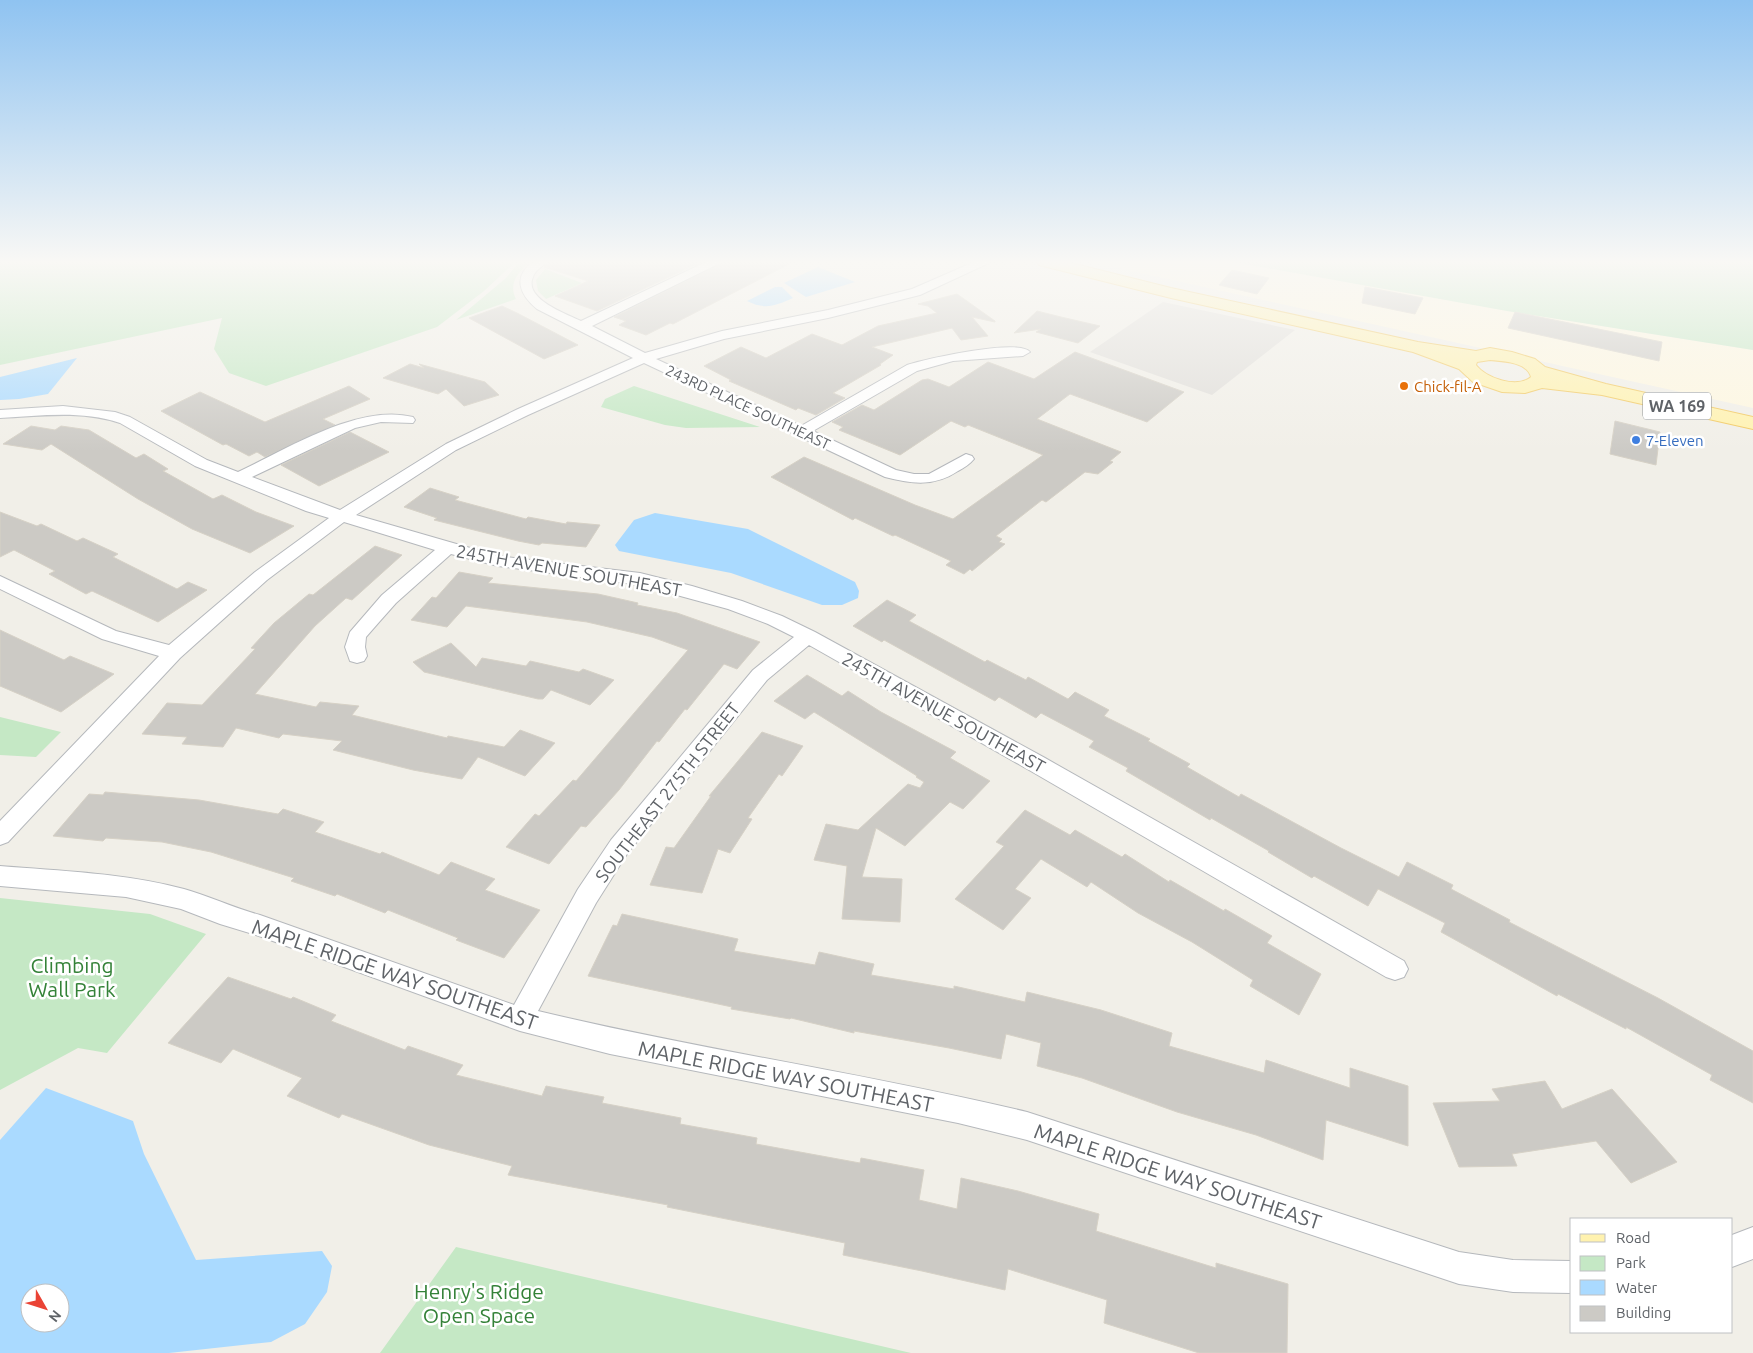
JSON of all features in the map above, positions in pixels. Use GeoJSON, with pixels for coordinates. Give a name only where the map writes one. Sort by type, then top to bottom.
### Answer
{"type":"FeatureCollection","features":[{"type":"Feature","properties":{"kind":"main road","name":"WA 169"},"geometry":{"type":"LineString","coordinates":[[1316,325],[1470,361],[1490,354],[1509,356],[1527,362],[1539,376],[1753,423]]}},
{"type":"Feature","properties":{"kind":"main road","name":"WA 169"},"geometry":{"type":"LineString","coordinates":[[1470,361],[1473,374],[1497,384],[1526,387],[1539,376]]}},
{"type":"Feature","properties":{"kind":"street"},"geometry":{"type":"LineString","coordinates":[[0,836],[173,653],[261,576],[342,516],[451,447],[639,356],[769,325]]}},
{"type":"Feature","properties":{"kind":"street","name":"243RD PLACE SOUTHEAST"},"geometry":{"type":"LineString","coordinates":[[582,326],[639,356],[891,474],[909,478],[936,478],[966,459]]}},
{"type":"Feature","properties":{"kind":"street"},"geometry":{"type":"LineString","coordinates":[[801,432],[912,368],[930,361],[962,354],[1023,352]]}},
{"type":"Feature","properties":{"kind":"street","name":"245TH AVENUE SOUTHEAST"},"geometry":{"type":"LineString","coordinates":[[2,414],[62,410],[126,420],[201,463],[312,507],[498,561],[640,579],[735,605],[775,620],[808,636],[1037,764],[1395,969]]}},
{"type":"Feature","properties":{"kind":"street"},"geometry":{"type":"LineString","coordinates":[[240,477],[350,425],[381,418],[408,420]]}},
{"type":"Feature","properties":{"kind":"street"},"geometry":{"type":"LineString","coordinates":[[357,656],[354,647],[357,636],[373,617],[389,599],[448,548]]}},
{"type":"Feature","properties":{"kind":"street"},"geometry":{"type":"LineString","coordinates":[[0,582],[109,635],[173,653]]}},
{"type":"Feature","properties":{"kind":"street","name":"SOUTHEAST 275TH STREET"},"geometry":{"type":"LineString","coordinates":[[520,1019],[587,896],[619,847],[760,675],[808,636]]}},
{"type":"Feature","properties":{"kind":"street","name":"MAPLE RIDGE WAY SOUTHEAST"},"geometry":{"type":"LineString","coordinates":[[0,876],[126,887],[184,899],[229,917],[520,1019],[610,1042],[958,1109],[1027,1126],[1459,1268],[1513,1276],[1570,1277]]}},
{"type":"Feature","properties":{"kind":"street"},"geometry":{"type":"LineString","coordinates":[[1733,1252],[1753,1243]]}},
{"type":"Feature","properties":{"kind":"shaded area"},"geometry":{"type":"Polygon","coordinates":[[[1129,325],[1272,325],[1295,330],[1212,395],[1090,352],[1129,325]]]}},
{"type":"Feature","properties":{"kind":"shaded area"},"geometry":{"type":"Polygon","coordinates":[[[1377,325],[1597,325],[1753,350],[1753,408],[1377,325]]]}},
{"type":"Feature","properties":{"kind":"green space"},"geometry":{"type":"Polygon","coordinates":[[[0,325],[188,325],[0,365],[0,325]]]}},
{"type":"Feature","properties":{"kind":"green space"},"geometry":{"type":"Polygon","coordinates":[[[220,325],[439,325],[266,386],[229,373],[214,349],[220,325]]]}},
{"type":"Feature","properties":{"kind":"green space"},"geometry":{"type":"Polygon","coordinates":[[[1596,325],[1753,325],[1753,350],[1596,325]]]}},
{"type":"Feature","properties":{"kind":"green space"},"geometry":{"type":"Polygon","coordinates":[[[634,386],[760,427],[686,428],[665,425],[601,407],[605,399],[634,386]]]}},
{"type":"Feature","properties":{"kind":"green space"},"geometry":{"type":"Polygon","coordinates":[[[0,717],[61,732],[36,757],[0,755],[0,717]]]}},
{"type":"Feature","properties":{"kind":"green space","name":"Climbing Wall Park"},"geometry":{"type":"Polygon","coordinates":[[[0,898],[150,914],[206,934],[107,1053],[78,1048],[0,1090],[0,898]]]}},
{"type":"Feature","properties":{"kind":"green space","name":"Henry's Ridge Open Space"},"geometry":{"type":"Polygon","coordinates":[[[456,1247],[911,1353],[380,1353],[456,1247]]]}},
{"type":"Feature","properties":{"kind":"water"},"geometry":{"type":"Polygon","coordinates":[[[77,358],[48,394],[0,400],[0,377],[77,358]]]}},
{"type":"Feature","properties":{"kind":"water"},"geometry":{"type":"Polygon","coordinates":[[[655,513],[748,529],[855,582],[859,591],[858,598],[842,605],[822,605],[731,573],[619,551],[615,545],[634,520],[655,513]]]}},
{"type":"Feature","properties":{"kind":"water"},"geometry":{"type":"Polygon","coordinates":[[[46,1088],[133,1121],[144,1154],[196,1260],[322,1251],[332,1266],[327,1292],[305,1324],[271,1342],[169,1353],[0,1353],[0,1140],[46,1088]]]}},
{"type":"Feature","properties":{"kind":"building"},"geometry":{"type":"Polygon","coordinates":[[[482,325],[540,325],[578,345],[544,359],[482,325]]]}},
{"type":"Feature","properties":{"kind":"building"},"geometry":{"type":"Polygon","coordinates":[[[619,325],[666,325],[646,335],[619,325]]]}},
{"type":"Feature","properties":{"kind":"building"},"geometry":{"type":"Polygon","coordinates":[[[979,325],[988,336],[961,340],[952,328],[872,347],[893,355],[881,365],[833,393],[845,398],[816,415],[798,408],[796,410],[729,381],[731,380],[704,366],[741,347],[766,358],[812,334],[842,345],[878,326],[979,325]]]}},
{"type":"Feature","properties":{"kind":"building"},"geometry":{"type":"Polygon","coordinates":[[[1022,325],[1100,326],[1078,343],[1036,332],[1041,329],[1014,333],[1022,325]]]}},
{"type":"Feature","properties":{"kind":"building"},"geometry":{"type":"Polygon","coordinates":[[[1509,325],[1579,325],[1662,342],[1659,361],[1508,328],[1509,325]]]}},
{"type":"Feature","properties":{"kind":"building"},"geometry":{"type":"Polygon","coordinates":[[[1075,352],[1184,392],[1147,422],[1070,394],[1037,419],[1121,452],[1110,461],[1113,462],[1098,474],[1085,472],[1046,502],[1042,500],[996,536],[1002,539],[999,542],[1005,544],[972,571],[970,569],[964,574],[946,565],[951,561],[855,518],[853,520],[771,477],[804,457],[915,505],[953,519],[1043,455],[968,425],[965,427],[951,421],[900,455],[839,430],[843,427],[832,422],[862,405],[874,410],[922,380],[928,379],[949,387],[988,362],[1034,379],[1075,352]]]}},
{"type":"Feature","properties":{"kind":"building"},"geometry":{"type":"Polygon","coordinates":[[[410,364],[424,368],[419,364],[485,382],[499,395],[464,406],[446,389],[438,394],[383,378],[410,364]]]}},
{"type":"Feature","properties":{"kind":"building"},"geometry":{"type":"Polygon","coordinates":[[[349,386],[370,399],[323,419],[335,425],[265,457],[257,452],[249,456],[226,444],[223,445],[161,411],[200,392],[265,422],[349,386]]]}},
{"type":"Feature","properties":{"kind":"building"},"geometry":{"type":"Polygon","coordinates":[[[1615,421],[1660,432],[1656,465],[1610,454],[1615,421]]]}},
{"type":"Feature","properties":{"kind":"building"},"geometry":{"type":"Polygon","coordinates":[[[31,426],[55,430],[61,426],[89,430],[136,458],[144,454],[168,469],[163,471],[213,499],[222,495],[256,512],[294,526],[250,553],[192,529],[138,499],[51,444],[42,450],[3,444],[31,426]]]}},
{"type":"Feature","properties":{"kind":"building"},"geometry":{"type":"Polygon","coordinates":[[[350,432],[389,452],[319,486],[281,465],[350,432]]]}},
{"type":"Feature","properties":{"kind":"building"},"geometry":{"type":"Polygon","coordinates":[[[430,488],[459,497],[455,500],[526,519],[528,517],[566,524],[567,522],[600,525],[586,547],[542,543],[539,545],[518,541],[434,520],[437,518],[404,507],[430,488]]]}},
{"type":"Feature","properties":{"kind":"building"},"geometry":{"type":"Polygon","coordinates":[[[0,512],[37,526],[41,524],[77,541],[83,538],[118,554],[113,557],[177,589],[188,582],[207,590],[158,622],[92,591],[86,594],[49,574],[55,571],[14,550],[0,557],[0,512]]]}},
{"type":"Feature","properties":{"kind":"building"},"geometry":{"type":"Polygon","coordinates":[[[375,546],[402,555],[352,600],[346,598],[315,626],[255,694],[316,707],[320,702],[359,706],[352,715],[447,738],[448,736],[504,747],[520,730],[555,743],[525,776],[478,757],[462,779],[413,770],[333,750],[342,741],[283,734],[279,738],[236,728],[223,747],[182,744],[187,737],[142,734],[167,703],[202,705],[255,649],[251,648],[274,623],[309,594],[313,595],[375,546]]]}},
{"type":"Feature","properties":{"kind":"building"},"geometry":{"type":"Polygon","coordinates":[[[459,572],[493,578],[488,583],[598,594],[638,603],[637,605],[677,613],[760,642],[737,669],[724,664],[687,710],[685,709],[659,742],[657,741],[619,790],[586,827],[581,826],[549,864],[506,847],[535,814],[539,816],[573,780],[576,781],[688,650],[652,637],[587,622],[466,606],[447,627],[411,620],[432,597],[436,598],[459,572]]]}},
{"type":"Feature","properties":{"kind":"building"},"geometry":{"type":"Polygon","coordinates":[[[887,600],[916,615],[909,621],[985,662],[987,660],[1026,680],[1028,677],[1068,699],[1075,692],[1109,710],[1104,716],[1150,739],[1148,741],[1190,764],[1187,767],[1239,797],[1241,794],[1399,877],[1407,862],[1453,885],[1451,889],[1510,920],[1509,922],[1658,998],[1753,1051],[1753,1103],[1710,1080],[1712,1075],[1626,1027],[1626,1029],[1558,994],[1557,996],[1441,932],[1445,923],[1378,889],[1368,906],[1314,876],[1312,878],[1269,851],[1211,818],[1210,820],[1126,771],[1128,768],[1089,747],[1094,741],[1041,713],[1036,718],[999,697],[995,701],[884,640],[882,642],[853,626],[887,600]]]}},
{"type":"Feature","properties":{"kind":"building"},"geometry":{"type":"Polygon","coordinates":[[[0,630],[64,660],[70,656],[114,674],[61,712],[0,686],[0,630]]]}},
{"type":"Feature","properties":{"kind":"building"},"geometry":{"type":"Polygon","coordinates":[[[451,643],[476,667],[482,658],[526,666],[530,661],[579,672],[583,669],[614,680],[590,705],[551,690],[543,699],[538,699],[424,672],[413,662],[451,643]]]}},
{"type":"Feature","properties":{"kind":"building"},"geometry":{"type":"Polygon","coordinates":[[[807,675],[842,696],[848,691],[881,712],[956,752],[950,758],[990,781],[963,809],[950,802],[905,846],[876,828],[862,877],[902,879],[900,922],[842,919],[847,866],[814,860],[826,824],[858,830],[908,784],[920,788],[924,782],[814,712],[805,719],[774,701],[807,675]]]}},
{"type":"Feature","properties":{"kind":"building"},"geometry":{"type":"Polygon","coordinates":[[[762,732],[803,746],[782,776],[779,774],[748,818],[752,819],[730,853],[718,849],[702,893],[650,885],[666,847],[674,848],[711,796],[709,796],[762,732]]]}},
{"type":"Feature","properties":{"kind":"building"},"geometry":{"type":"Polygon","coordinates":[[[105,792],[199,800],[278,814],[283,809],[324,822],[315,832],[380,854],[382,852],[439,875],[451,862],[495,879],[485,890],[540,910],[504,958],[456,940],[458,938],[388,910],[385,913],[337,894],[335,896],[291,881],[294,878],[211,852],[162,842],[106,838],[103,841],[53,836],[89,794],[103,795],[105,792]]]}},
{"type":"Feature","properties":{"kind":"building"},"geometry":{"type":"Polygon","coordinates":[[[1025,810],[1070,835],[1075,830],[1122,857],[1125,854],[1169,882],[1170,880],[1272,936],[1267,943],[1321,974],[1299,1015],[1250,986],[1253,980],[1192,942],[1138,913],[1091,882],[1087,887],[1041,859],[1015,889],[1031,898],[1003,930],[955,899],[1004,846],[996,842],[1025,810]]]}},
{"type":"Feature","properties":{"kind":"building"},"geometry":{"type":"Polygon","coordinates":[[[622,914],[738,939],[734,951],[815,965],[819,952],[874,964],[871,975],[954,989],[954,986],[1025,1002],[1027,992],[1101,1010],[1172,1033],[1169,1046],[1264,1073],[1266,1060],[1350,1088],[1350,1068],[1408,1086],[1408,1146],[1326,1120],[1323,1160],[1256,1135],[1177,1112],[1082,1078],[1037,1066],[1041,1043],[1006,1034],[1001,1059],[854,1031],[854,1033],[791,1018],[731,1009],[732,1007],[588,976],[613,925],[617,926],[622,914]]]}},
{"type":"Feature","properties":{"kind":"building"},"geometry":{"type":"Polygon","coordinates":[[[228,977],[291,999],[293,997],[336,1015],[331,1021],[405,1050],[408,1046],[463,1065],[456,1075],[542,1096],[546,1086],[604,1097],[602,1103],[681,1118],[680,1124],[757,1138],[756,1144],[860,1163],[861,1158],[924,1170],[919,1200],[957,1209],[961,1178],[1018,1191],[1099,1214],[1096,1231],[1216,1268],[1216,1263],[1288,1284],[1287,1353],[1199,1353],[1104,1323],[1107,1300],[1008,1269],[1005,1290],[843,1255],[845,1243],[667,1207],[668,1205],[508,1175],[512,1166],[429,1145],[342,1114],[339,1118],[287,1096],[302,1078],[233,1049],[221,1063],[168,1043],[228,977]]]}},
{"type":"Feature","properties":{"kind":"building"},"geometry":{"type":"Polygon","coordinates":[[[1545,1081],[1562,1109],[1612,1089],[1677,1162],[1631,1183],[1596,1141],[1512,1154],[1517,1166],[1459,1167],[1433,1103],[1500,1101],[1492,1089],[1545,1081]]]}},
{"type":"Feature","properties":{"kind":"place","name":"Chick-fil-A"},"geometry":{"type":"Point","coordinates":[1404,386]}},
{"type":"Feature","properties":{"kind":"place","name":"7-Eleven"},"geometry":{"type":"Point","coordinates":[1636,440]}}]}
